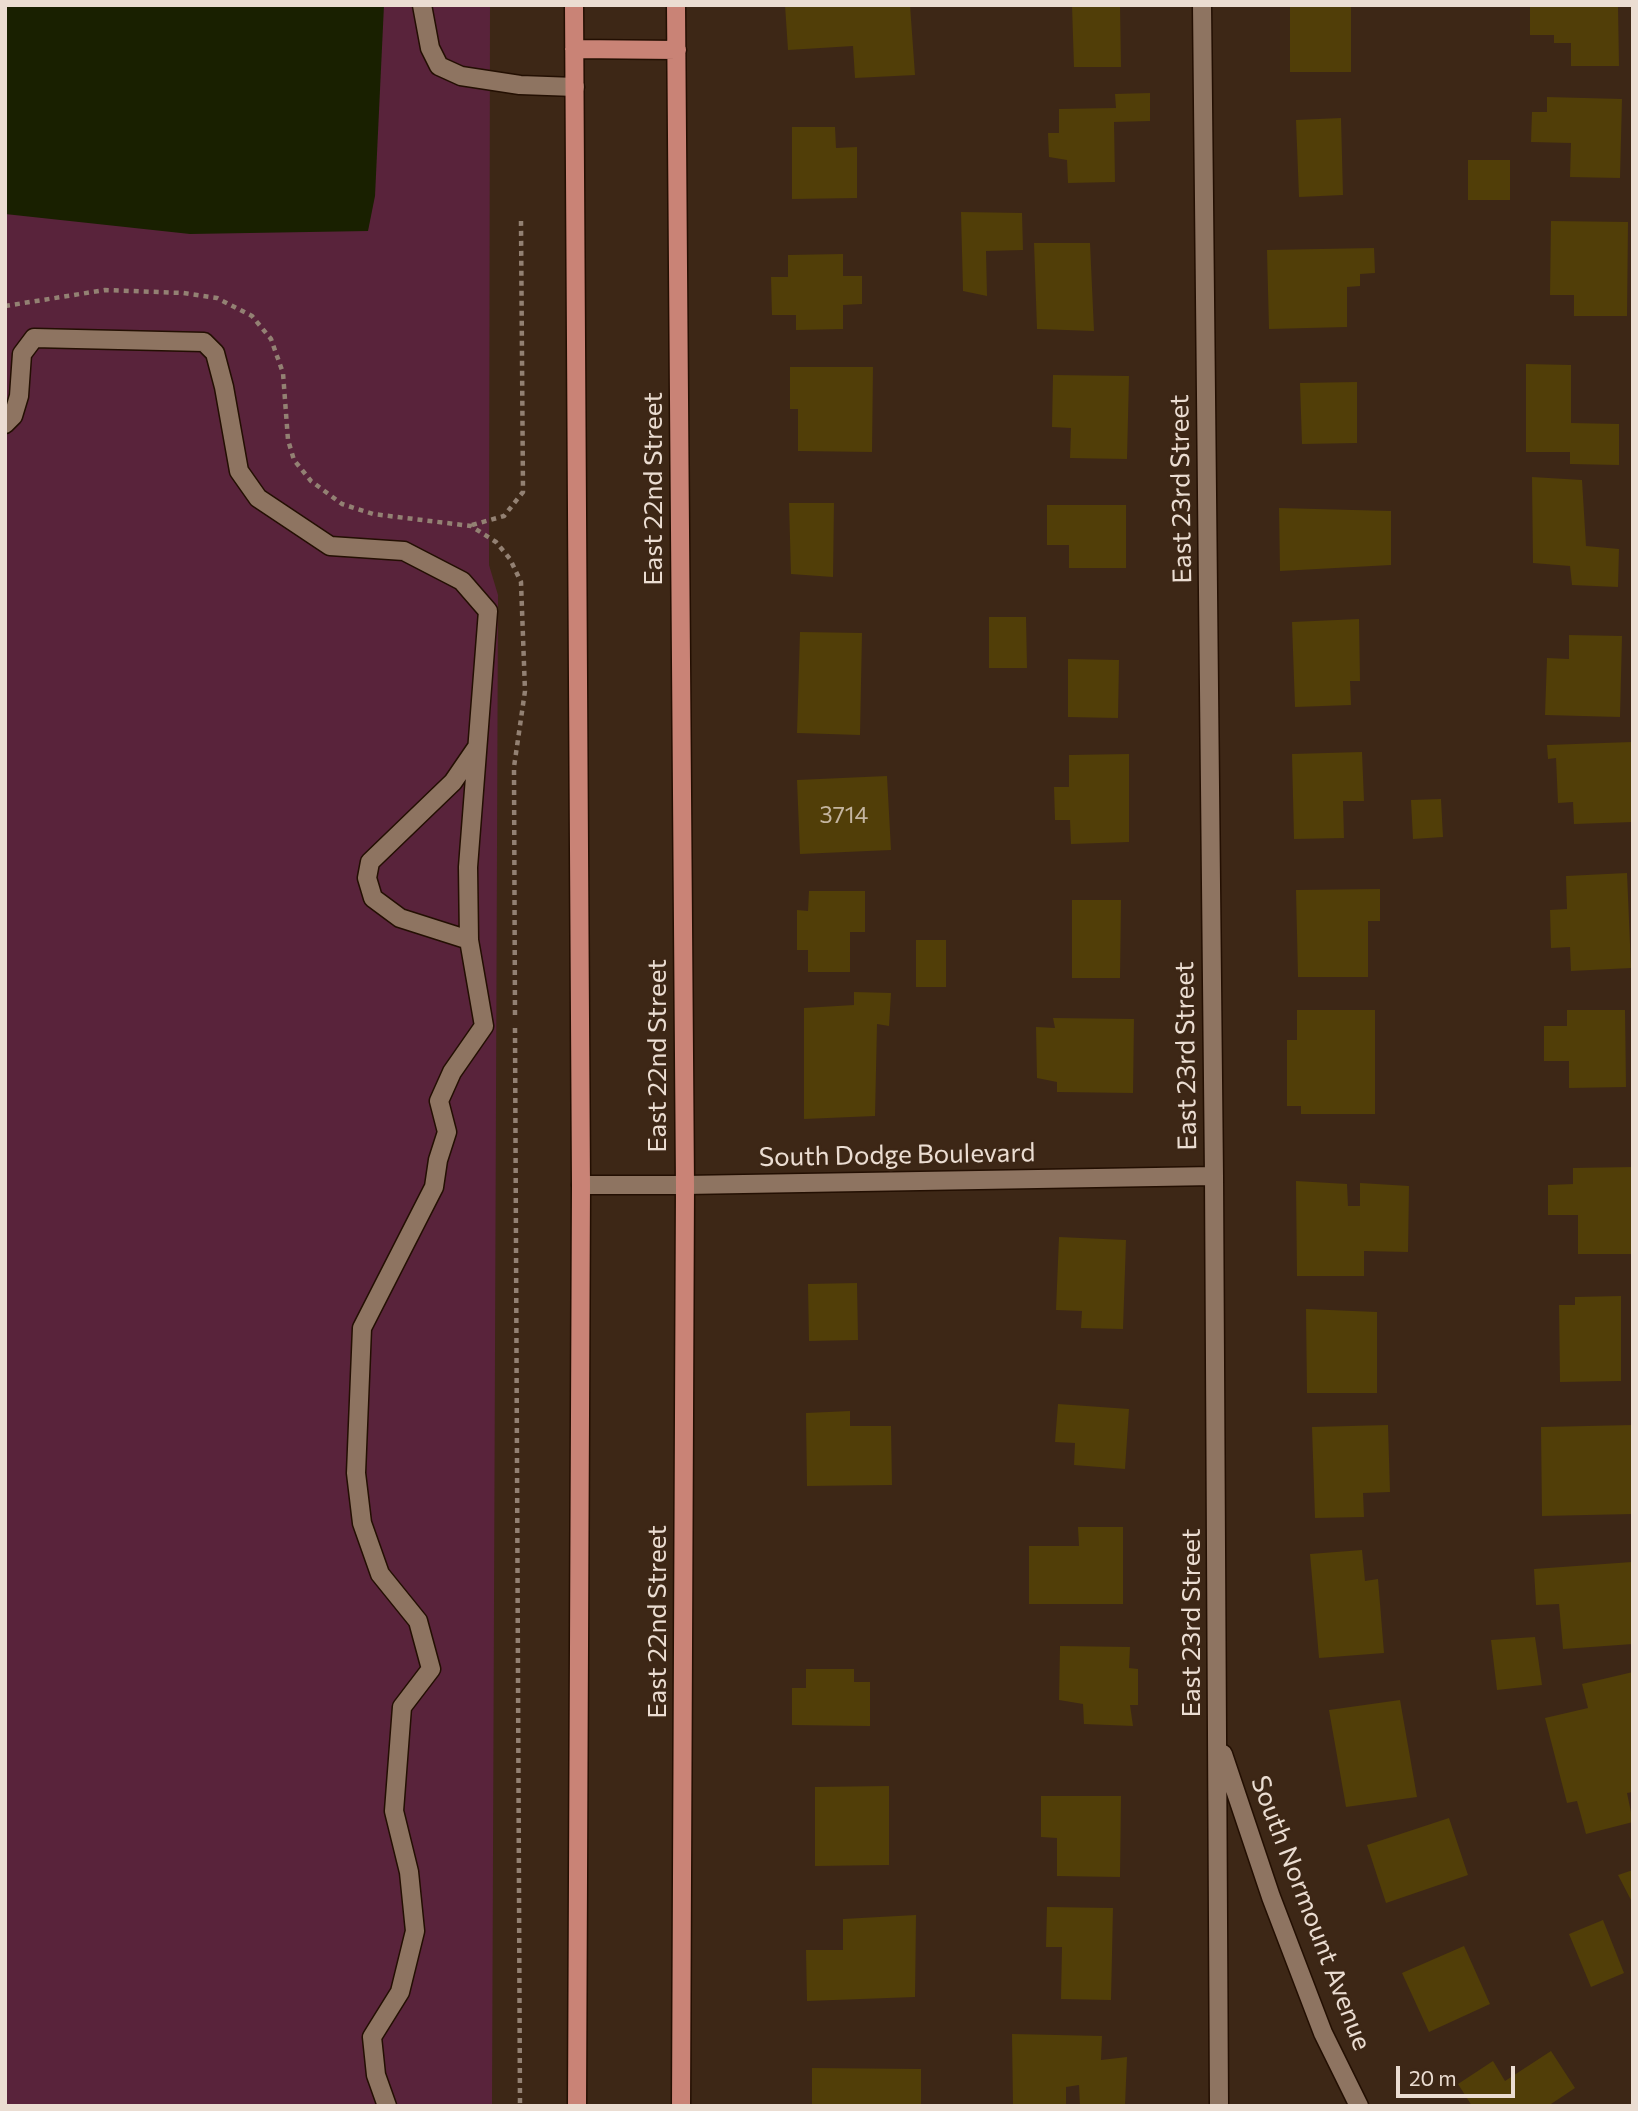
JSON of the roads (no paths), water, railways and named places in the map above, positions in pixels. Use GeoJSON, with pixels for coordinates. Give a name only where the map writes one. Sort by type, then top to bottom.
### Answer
{"type":"FeatureCollection","features":[{"type":"Feature","properties":{"kind":"main road"},"geometry":{"type":"LineString","coordinates":[[574,5],[581,1185],[577,2106]]}},
{"type":"Feature","properties":{"kind":"main road","name":"East 22nd Street"},"geometry":{"type":"LineString","coordinates":[[676,5],[685,1185],[681,2106]]}},
{"type":"Feature","properties":{"kind":"main road"},"geometry":{"type":"LineString","coordinates":[[574,49],[677,50]]}},
{"type":"Feature","properties":{"kind":"street"},"geometry":{"type":"LineString","coordinates":[[422,5],[430,48],[439,66],[461,76],[520,85],[575,87]]}},
{"type":"Feature","properties":{"kind":"street","name":"East 23rd Street"},"geometry":{"type":"LineString","coordinates":[[1202,5],[1214,1176],[1219,2106]]}},
{"type":"Feature","properties":{"kind":"street"},"geometry":{"type":"LineString","coordinates":[[5,424],[13,415],[19,396],[22,354],[34,338],[204,342],[215,353],[239,471],[258,498],[330,546],[404,551],[462,581],[488,611],[468,867],[469,940],[484,1026],[452,1072],[439,1101],[447,1132],[438,1160],[434,1187],[362,1328],[356,1473],[362,1523],[380,1574],[418,1621],[431,1669],[402,1707],[394,1811],[409,1872],[415,1931],[401,1992],[372,2037],[376,2076],[387,2106]]}},
{"type":"Feature","properties":{"kind":"street"},"geometry":{"type":"LineString","coordinates":[[469,940],[401,918],[373,898],[368,878],[370,862],[453,782],[478,746]]}},
{"type":"Feature","properties":{"kind":"street","name":"South Dodge Boulevard"},"geometry":{"type":"LineString","coordinates":[[581,1185],[1214,1176]]}},
{"type":"Feature","properties":{"kind":"street","name":"South Normount Avenue"},"geometry":{"type":"LineString","coordinates":[[1218,1737],[1271,1897],[1323,2033],[1359,2106]]}}]}
